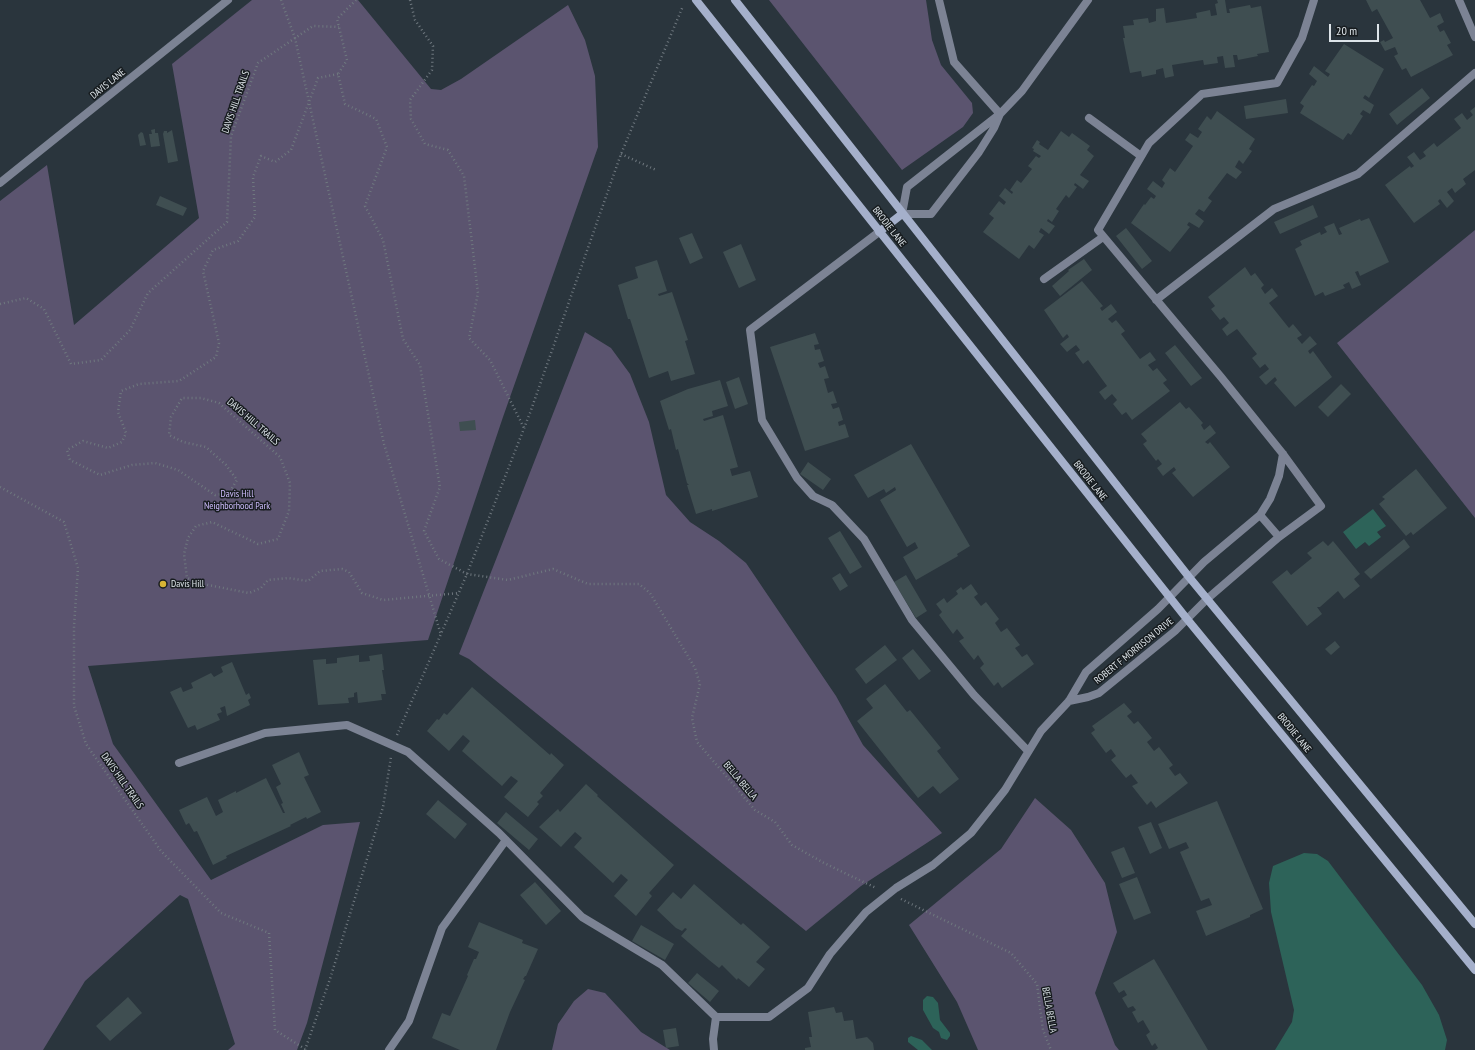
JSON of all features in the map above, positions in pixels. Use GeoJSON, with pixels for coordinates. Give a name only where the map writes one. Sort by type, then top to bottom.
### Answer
{"type":"FeatureCollection","features":[{"type":"Feature","properties":{"kind":"main road","name":"BRODIE LANE"},"geometry":{"type":"LineString","coordinates":[[696,0],[1187,619],[1475,970]]}},
{"type":"Feature","properties":{"kind":"main road","name":"BRODIE LANE"},"geometry":{"type":"LineString","coordinates":[[735,0],[902,214],[1207,599],[1475,924]]}},
{"type":"Feature","properties":{"kind":"main road"},"geometry":{"type":"LineString","coordinates":[[880,232],[902,214]]}},
{"type":"Feature","properties":{"kind":"street","name":"DAVIS LANE"},"geometry":{"type":"LineString","coordinates":[[0,183],[228,0]]}},
{"type":"Feature","properties":{"kind":"street"},"geometry":{"type":"LineString","coordinates":[[939,0],[954,62],[1000,114]]}},
{"type":"Feature","properties":{"kind":"street"},"geometry":{"type":"LineString","coordinates":[[1000,114],[994,128],[979,152],[931,214],[902,214],[907,187],[1000,114],[1022,91],[1088,0]]}},
{"type":"Feature","properties":{"kind":"street"},"geometry":{"type":"LineString","coordinates":[[1283,454],[1221,377],[1098,230],[1149,143],[1202,94],[1277,84],[1302,38],[1314,0]]}},
{"type":"Feature","properties":{"kind":"street"},"geometry":{"type":"LineString","coordinates":[[1459,0],[1475,37]]}},
{"type":"Feature","properties":{"kind":"street"},"geometry":{"type":"LineString","coordinates":[[1156,300],[1274,209],[1358,174],[1475,73]]}},
{"type":"Feature","properties":{"kind":"street"},"geometry":{"type":"LineString","coordinates":[[1089,118],[1141,156]]}},
{"type":"Feature","properties":{"kind":"street"},"geometry":{"type":"LineString","coordinates":[[880,232],[750,330],[762,420],[797,478],[813,496],[832,505],[864,539],[912,620],[974,695],[1028,751]]}},
{"type":"Feature","properties":{"kind":"street"},"geometry":{"type":"LineString","coordinates":[[1044,279],[1103,237]]}},
{"type":"Feature","properties":{"kind":"street","name":"ROBERT F MORRISON DRIVE"},"geometry":{"type":"LineString","coordinates":[[1069,701],[1099,693],[1187,619],[1207,599],[1279,537],[1322,506],[1283,454]]}},
{"type":"Feature","properties":{"kind":"street","name":"ROBERT F MORRISON DRIVE"},"geometry":{"type":"LineString","coordinates":[[716,1016],[769,1017],[808,988],[830,954],[861,918],[889,894],[933,865],[971,834],[1005,790],[1041,731],[1069,701],[1086,672],[1158,608],[1189,576],[1260,515],[1270,499],[1279,476],[1283,454]]}},
{"type":"Feature","properties":{"kind":"street"},"geometry":{"type":"LineString","coordinates":[[1260,515],[1279,537]]}},
{"type":"Feature","properties":{"kind":"street"},"geometry":{"type":"LineString","coordinates":[[179,763],[265,733],[347,725],[408,752],[506,840],[582,917],[662,965],[716,1016],[713,1039],[714,1050]]}},
{"type":"Feature","properties":{"kind":"street"},"geometry":{"type":"LineString","coordinates":[[389,1050],[409,1021],[442,928],[506,840]]}},
{"type":"Feature","properties":{"kind":"path"},"geometry":{"type":"LineString","coordinates":[[282,0],[295,38],[310,102],[384,444],[441,635]]}},
{"type":"Feature","properties":{"kind":"path"},"geometry":{"type":"LineString","coordinates":[[356,0],[337,19],[347,60],[338,74],[345,104],[376,118],[387,147],[365,206],[383,240],[403,339],[420,365],[440,487],[424,531],[438,559],[467,574]]}},
{"type":"Feature","properties":{"kind":"path"},"geometry":{"type":"LineString","coordinates":[[410,0],[415,20],[433,46],[432,70],[410,100],[411,119],[425,144],[448,150],[464,176],[478,293],[469,338],[490,360],[524,428]]}},
{"type":"Feature","properties":{"kind":"path"},"geometry":{"type":"LineString","coordinates":[[305,1050],[330,979],[383,807],[392,746],[467,574],[524,428],[621,154],[683,6]]}},
{"type":"Feature","properties":{"kind":"path","name":"DAVIS HILL TRAILS"},"geometry":{"type":"LineString","coordinates":[[0,304],[26,298],[44,309],[71,364],[101,360],[130,330],[148,293],[227,222],[231,136],[258,63],[313,26],[339,27]]}},
{"type":"Feature","properties":{"kind":"path","name":"DAVIS HILL TRAILS"},"geometry":{"type":"LineString","coordinates":[[338,74],[318,78],[292,150],[275,162],[261,156],[252,177],[255,217],[238,241],[213,250],[203,271],[219,343],[216,357],[179,381],[139,384],[121,391],[118,412],[126,433],[122,442],[108,448],[83,441],[67,450],[70,460],[100,475],[132,465],[155,463],[178,470],[215,495],[229,493],[237,480],[226,465],[206,447],[183,442],[169,435],[170,417],[182,398],[201,398],[219,403],[280,457],[290,483],[289,511],[278,539],[258,544],[212,522],[196,526],[188,538],[184,554],[187,578],[208,585],[249,593],[261,588],[268,580],[288,578],[308,581],[320,571],[342,569],[349,572],[362,593],[383,600],[459,593]]}},
{"type":"Feature","properties":{"kind":"path"},"geometry":{"type":"LineString","coordinates":[[621,154],[656,170]]}},
{"type":"Feature","properties":{"kind":"path","name":"DAVIS HILL TRAILS"},"geometry":{"type":"LineString","coordinates":[[0,487],[64,522],[78,568],[74,626],[74,706],[86,744],[161,850],[172,862],[222,913],[269,933],[275,1030],[305,1050]]}},
{"type":"Feature","properties":{"kind":"path","name":"BELLA BELLA"},"geometry":{"type":"LineString","coordinates":[[467,574],[508,580],[553,569],[588,584],[639,584],[650,593],[695,668],[700,684],[692,718],[697,742],[755,810],[775,822],[792,845],[824,863],[1011,953],[1037,984],[1043,1030],[1051,1050]]}},
{"type":"Feature","properties":{"kind":"green space","name":"Davis Hill Neighborhood Park"},"geometry":{"type":"Polygon","coordinates":[[[252,0],[358,0],[431,89],[441,90],[461,79],[568,5],[585,40],[595,76],[598,147],[503,417],[428,640],[88,666],[113,744],[211,880],[323,825],[360,822],[307,1023],[297,1050],[228,1050],[235,1044],[188,899],[180,895],[85,981],[43,1050],[0,1050],[0,201],[47,165],[74,325],[199,218],[172,64],[252,0]]]}},
{"type":"Feature","properties":{"kind":"green space"},"geometry":{"type":"Polygon","coordinates":[[[769,0],[926,0],[932,40],[941,65],[972,103],[973,113],[963,127],[902,170],[769,0]]]}},
{"type":"Feature","properties":{"kind":"green space"},"geometry":{"type":"Polygon","coordinates":[[[1475,230],[1475,518],[1337,343],[1475,230]]]}},
{"type":"Feature","properties":{"kind":"green space"},"geometry":{"type":"Polygon","coordinates":[[[585,332],[611,348],[630,374],[649,422],[666,495],[690,522],[719,541],[746,563],[836,696],[863,745],[942,833],[861,886],[806,931],[469,659],[459,654],[585,332]]]}},
{"type":"Feature","properties":{"kind":"green space"},"geometry":{"type":"Polygon","coordinates":[[[1035,798],[1071,830],[1105,883],[1117,932],[1095,993],[1115,1045],[1119,1050],[978,1050],[957,1002],[909,925],[1001,849],[1035,798]]]}},
{"type":"Feature","properties":{"kind":"green space"},"geometry":{"type":"Polygon","coordinates":[[[588,989],[605,993],[641,1032],[670,1050],[552,1050],[558,1024],[574,1001],[588,989]]]}},
{"type":"Feature","properties":{"kind":"shaded area"},"geometry":{"type":"Polygon","coordinates":[[[1373,509],[1386,526],[1377,532],[1381,537],[1369,546],[1365,542],[1356,549],[1343,532],[1373,509]]]}},
{"type":"Feature","properties":{"kind":"shaded area"},"geometry":{"type":"Polygon","coordinates":[[[1304,853],[1317,854],[1328,861],[1422,985],[1439,1015],[1447,1040],[1445,1050],[1275,1050],[1292,1022],[1294,1010],[1271,912],[1269,883],[1273,866],[1304,853]]]}},
{"type":"Feature","properties":{"kind":"shaded area"},"geometry":{"type":"Polygon","coordinates":[[[927,996],[933,997],[938,1003],[940,1020],[950,1033],[947,1040],[941,1038],[939,1032],[933,1028],[923,1010],[923,1000],[927,996]]]}},
{"type":"Feature","properties":{"kind":"shaded area"},"geometry":{"type":"Polygon","coordinates":[[[911,1036],[922,1040],[932,1050],[918,1050],[908,1042],[908,1038],[911,1036]]]}},
{"type":"Feature","properties":{"kind":"building"},"geometry":{"type":"Polygon","coordinates":[[[1217,0],[1225,0],[1227,13],[1230,13],[1229,9],[1250,5],[1251,8],[1261,6],[1269,52],[1238,60],[1237,55],[1233,55],[1235,67],[1225,68],[1223,56],[1217,57],[1218,63],[1204,65],[1203,60],[1172,65],[1174,76],[1165,78],[1163,68],[1156,70],[1156,74],[1142,77],[1141,71],[1130,73],[1123,38],[1125,38],[1123,26],[1134,25],[1133,20],[1148,18],[1149,23],[1156,21],[1156,9],[1164,8],[1166,23],[1197,18],[1196,13],[1210,10],[1211,16],[1217,15],[1215,4],[1218,3],[1217,0]]]}},
{"type":"Feature","properties":{"kind":"building"},"geometry":{"type":"Polygon","coordinates":[[[1366,0],[1420,0],[1430,18],[1440,13],[1444,22],[1437,26],[1440,32],[1444,30],[1451,43],[1447,45],[1453,55],[1411,77],[1406,68],[1402,70],[1394,56],[1398,54],[1395,47],[1385,51],[1380,42],[1384,40],[1385,42],[1393,38],[1377,9],[1372,12],[1366,0]]]}},
{"type":"Feature","properties":{"kind":"building"},"geometry":{"type":"Polygon","coordinates":[[[1344,44],[1384,69],[1369,98],[1365,95],[1363,98],[1374,105],[1370,114],[1363,110],[1360,114],[1363,116],[1351,135],[1348,133],[1343,140],[1300,113],[1304,106],[1300,103],[1312,85],[1314,86],[1317,81],[1309,74],[1314,66],[1328,77],[1330,74],[1325,71],[1344,44]]]}},
{"type":"Feature","properties":{"kind":"building"},"geometry":{"type":"Polygon","coordinates":[[[1422,88],[1430,98],[1397,125],[1389,114],[1422,88]]]}},
{"type":"Feature","properties":{"kind":"building"},"geometry":{"type":"Polygon","coordinates":[[[1286,99],[1288,113],[1246,119],[1244,106],[1286,99]]]}},
{"type":"Feature","properties":{"kind":"building"},"geometry":{"type":"Polygon","coordinates":[[[1475,107],[1475,170],[1463,179],[1466,184],[1455,193],[1452,188],[1447,192],[1454,201],[1447,208],[1440,199],[1438,201],[1440,204],[1414,223],[1385,185],[1410,166],[1411,168],[1414,166],[1407,157],[1414,152],[1420,160],[1426,156],[1423,152],[1434,143],[1437,147],[1461,128],[1454,119],[1462,113],[1467,120],[1473,115],[1470,111],[1475,107]]]}},
{"type":"Feature","properties":{"kind":"building"},"geometry":{"type":"Polygon","coordinates":[[[1217,111],[1255,139],[1249,149],[1252,151],[1243,164],[1239,160],[1235,167],[1242,172],[1236,179],[1227,173],[1208,198],[1212,201],[1204,212],[1199,209],[1195,214],[1204,221],[1199,228],[1189,222],[1187,225],[1190,227],[1170,252],[1131,223],[1144,204],[1145,205],[1151,197],[1154,199],[1156,196],[1147,189],[1153,181],[1162,188],[1165,183],[1162,180],[1170,168],[1175,172],[1193,146],[1185,140],[1190,133],[1198,138],[1202,132],[1198,129],[1207,116],[1211,120],[1217,111]]]}},
{"type":"Feature","properties":{"kind":"building"},"geometry":{"type":"Polygon","coordinates":[[[155,129],[155,133],[158,133],[160,146],[151,147],[149,134],[152,134],[151,130],[155,129]]]}},
{"type":"Feature","properties":{"kind":"building"},"geometry":{"type":"Polygon","coordinates":[[[172,130],[178,161],[168,163],[163,134],[164,131],[167,131],[167,133],[172,130]]]}},
{"type":"Feature","properties":{"kind":"building"},"geometry":{"type":"Polygon","coordinates":[[[1061,131],[1069,137],[1072,133],[1090,146],[1087,150],[1094,156],[1080,175],[1089,181],[1083,189],[1075,183],[1074,185],[1077,187],[1069,198],[1066,195],[1056,209],[1059,211],[1052,222],[1048,219],[1047,221],[1055,226],[1049,234],[1041,228],[1039,232],[1044,235],[1034,249],[1029,245],[1019,259],[983,232],[994,218],[989,214],[999,201],[1004,205],[1006,202],[999,196],[1005,188],[1012,194],[1013,192],[1010,190],[1017,180],[1021,183],[1032,169],[1028,166],[1036,156],[1039,158],[1041,156],[1033,151],[1034,149],[1032,148],[1037,140],[1040,142],[1039,144],[1048,150],[1061,131]]]}},
{"type":"Feature","properties":{"kind":"building"},"geometry":{"type":"Polygon","coordinates":[[[141,132],[143,133],[146,145],[140,146],[138,135],[141,132]]]}},
{"type":"Feature","properties":{"kind":"building"},"geometry":{"type":"Polygon","coordinates":[[[160,196],[187,208],[183,216],[156,205],[160,196]]]}},
{"type":"Feature","properties":{"kind":"building"},"geometry":{"type":"Polygon","coordinates":[[[1313,205],[1318,217],[1280,234],[1274,222],[1313,205]]]}},
{"type":"Feature","properties":{"kind":"building"},"geometry":{"type":"Polygon","coordinates":[[[1369,218],[1389,262],[1360,276],[1358,271],[1355,272],[1361,285],[1352,289],[1349,282],[1343,285],[1345,288],[1325,296],[1323,292],[1315,296],[1295,249],[1302,245],[1300,241],[1320,232],[1321,235],[1327,232],[1324,227],[1334,223],[1339,235],[1342,234],[1339,228],[1360,219],[1361,221],[1369,218]]]}},
{"type":"Feature","properties":{"kind":"building"},"geometry":{"type":"Polygon","coordinates":[[[1126,228],[1152,261],[1142,269],[1116,236],[1126,228]]]}},
{"type":"Feature","properties":{"kind":"building"},"geometry":{"type":"Polygon","coordinates":[[[692,233],[703,258],[690,264],[679,238],[692,233]]]}},
{"type":"Feature","properties":{"kind":"building"},"geometry":{"type":"Polygon","coordinates":[[[741,244],[756,280],[739,288],[723,252],[741,244]]]}},
{"type":"Feature","properties":{"kind":"building"},"geometry":{"type":"Polygon","coordinates":[[[1084,259],[1092,270],[1060,296],[1052,286],[1069,271],[1068,270],[1084,259]]]}},
{"type":"Feature","properties":{"kind":"building"},"geometry":{"type":"Polygon","coordinates":[[[657,260],[667,291],[658,294],[659,296],[672,292],[688,340],[685,341],[695,374],[671,381],[668,371],[649,378],[630,319],[628,319],[618,285],[638,278],[635,267],[657,260]]]}},
{"type":"Feature","properties":{"kind":"building"},"geometry":{"type":"Polygon","coordinates":[[[1245,267],[1251,276],[1255,273],[1264,285],[1261,288],[1265,294],[1272,288],[1278,296],[1269,303],[1289,328],[1293,324],[1302,335],[1297,338],[1302,344],[1310,336],[1317,344],[1308,351],[1310,354],[1313,351],[1332,377],[1295,407],[1274,383],[1277,380],[1275,377],[1266,385],[1264,383],[1259,377],[1269,369],[1265,364],[1260,368],[1252,358],[1257,354],[1237,329],[1227,336],[1222,329],[1229,323],[1224,317],[1220,320],[1211,309],[1215,306],[1208,297],[1245,267]]]}},
{"type":"Feature","properties":{"kind":"building"},"geometry":{"type":"Polygon","coordinates":[[[1082,281],[1103,306],[1100,308],[1102,311],[1111,304],[1117,312],[1108,319],[1112,323],[1116,320],[1125,331],[1121,334],[1140,359],[1150,352],[1156,360],[1148,365],[1153,371],[1157,368],[1167,380],[1163,383],[1170,391],[1132,420],[1126,412],[1122,415],[1113,404],[1117,400],[1112,394],[1105,400],[1099,392],[1107,386],[1088,360],[1083,364],[1075,353],[1080,350],[1076,345],[1067,352],[1060,344],[1069,337],[1067,334],[1063,338],[1044,310],[1082,281]]]}},
{"type":"Feature","properties":{"kind":"building"},"geometry":{"type":"Polygon","coordinates":[[[815,333],[819,344],[814,345],[815,350],[820,349],[824,361],[818,363],[820,368],[825,366],[829,378],[824,379],[828,393],[833,391],[837,403],[831,404],[833,409],[839,407],[843,420],[838,422],[839,426],[845,424],[849,437],[805,451],[770,347],[815,333]]]}},
{"type":"Feature","properties":{"kind":"building"},"geometry":{"type":"Polygon","coordinates":[[[1175,345],[1202,378],[1191,386],[1165,353],[1175,345]]]}},
{"type":"Feature","properties":{"kind":"building"},"geometry":{"type":"Polygon","coordinates":[[[739,377],[748,404],[735,409],[726,382],[739,377]]]}},
{"type":"Feature","properties":{"kind":"building"},"geometry":{"type":"Polygon","coordinates":[[[720,380],[728,406],[712,411],[713,416],[703,419],[704,421],[723,415],[738,467],[730,469],[732,476],[750,471],[758,497],[712,511],[712,509],[696,514],[678,449],[676,450],[671,429],[669,430],[660,401],[688,389],[720,380]]]}},
{"type":"Feature","properties":{"kind":"building"},"geometry":{"type":"Polygon","coordinates":[[[1341,384],[1351,394],[1328,417],[1318,407],[1341,384]]]}},
{"type":"Feature","properties":{"kind":"building"},"geometry":{"type":"Polygon","coordinates":[[[1180,402],[1186,409],[1189,407],[1203,423],[1201,425],[1204,430],[1210,425],[1216,433],[1205,442],[1208,444],[1210,442],[1230,467],[1193,497],[1172,473],[1176,470],[1174,467],[1163,476],[1157,468],[1162,464],[1158,459],[1156,461],[1143,444],[1147,441],[1141,434],[1180,402]]]}},
{"type":"Feature","properties":{"kind":"building"},"geometry":{"type":"Polygon","coordinates":[[[475,420],[476,430],[460,431],[459,422],[475,420]]]}},
{"type":"Feature","properties":{"kind":"building"},"geometry":{"type":"Polygon","coordinates":[[[911,444],[970,546],[957,554],[958,556],[916,580],[903,557],[918,548],[915,542],[907,547],[880,500],[896,490],[895,487],[886,493],[884,489],[868,498],[854,475],[911,444]]]}},
{"type":"Feature","properties":{"kind":"building"},"geometry":{"type":"Polygon","coordinates":[[[808,462],[831,479],[823,490],[800,474],[808,462]]]}},
{"type":"Feature","properties":{"kind":"building"},"geometry":{"type":"Polygon","coordinates":[[[1416,469],[1447,508],[1413,535],[1411,532],[1406,536],[1379,504],[1385,499],[1382,497],[1416,469]]]}},
{"type":"Feature","properties":{"kind":"building"},"geometry":{"type":"Polygon","coordinates":[[[840,531],[862,567],[850,574],[828,538],[840,531]]]}},
{"type":"Feature","properties":{"kind":"building"},"geometry":{"type":"Polygon","coordinates":[[[1404,539],[1410,547],[1371,579],[1364,572],[1404,539]]]}},
{"type":"Feature","properties":{"kind":"building"},"geometry":{"type":"Polygon","coordinates":[[[1323,541],[1328,546],[1333,541],[1360,574],[1354,579],[1360,586],[1344,599],[1338,591],[1320,607],[1317,607],[1322,614],[1307,626],[1272,582],[1287,570],[1291,575],[1312,558],[1307,553],[1323,541]]]}},
{"type":"Feature","properties":{"kind":"building"},"geometry":{"type":"Polygon","coordinates":[[[840,573],[848,586],[840,591],[832,578],[840,573]]]}},
{"type":"Feature","properties":{"kind":"building"},"geometry":{"type":"Polygon","coordinates":[[[906,575],[927,611],[916,618],[894,582],[906,575]]]}},
{"type":"Feature","properties":{"kind":"building"},"geometry":{"type":"Polygon","coordinates":[[[971,584],[978,594],[974,597],[981,606],[986,602],[999,619],[995,623],[1001,632],[1007,628],[1020,645],[1015,648],[1022,657],[1027,654],[1034,664],[1002,688],[998,682],[994,686],[980,668],[984,664],[978,655],[974,660],[959,641],[964,638],[957,629],[953,634],[939,615],[942,612],[936,604],[944,598],[947,603],[958,594],[956,591],[961,587],[963,590],[971,584]]]}},
{"type":"Feature","properties":{"kind":"building"},"geometry":{"type":"Polygon","coordinates":[[[1335,641],[1340,647],[1331,655],[1325,649],[1335,641]]]}},
{"type":"Feature","properties":{"kind":"building"},"geometry":{"type":"Polygon","coordinates":[[[885,645],[897,660],[866,684],[855,669],[885,645]]]}},
{"type":"Feature","properties":{"kind":"building"},"geometry":{"type":"Polygon","coordinates":[[[913,649],[931,671],[919,680],[902,658],[913,649]]]}},
{"type":"Feature","properties":{"kind":"building"},"geometry":{"type":"Polygon","coordinates":[[[382,654],[384,670],[382,670],[386,694],[381,694],[382,700],[358,703],[357,692],[354,693],[354,697],[348,698],[349,703],[318,705],[313,660],[326,659],[326,664],[337,663],[337,658],[359,655],[359,662],[370,661],[369,656],[382,654]]]}},
{"type":"Feature","properties":{"kind":"building"},"geometry":{"type":"Polygon","coordinates":[[[232,662],[246,695],[249,693],[251,698],[248,700],[250,705],[227,716],[225,706],[220,708],[222,712],[217,714],[220,720],[197,730],[195,725],[188,728],[170,692],[181,687],[183,692],[193,688],[191,683],[211,673],[214,677],[223,672],[221,667],[232,662]]]}},
{"type":"Feature","properties":{"kind":"building"},"geometry":{"type":"Polygon","coordinates":[[[885,684],[907,712],[910,710],[941,748],[937,751],[959,779],[940,794],[933,786],[918,798],[857,721],[873,708],[866,699],[885,684]]]}},
{"type":"Feature","properties":{"kind":"building"},"geometry":{"type":"Polygon","coordinates":[[[472,687],[550,755],[551,753],[564,765],[540,793],[543,796],[537,802],[539,804],[528,817],[504,797],[518,781],[511,776],[502,786],[462,751],[470,741],[463,735],[449,751],[427,731],[444,713],[447,715],[472,687]]]}},
{"type":"Feature","properties":{"kind":"building"},"geometry":{"type":"Polygon","coordinates":[[[1124,703],[1132,712],[1127,716],[1134,724],[1138,721],[1152,738],[1147,742],[1154,751],[1159,747],[1173,765],[1169,768],[1175,776],[1180,773],[1188,783],[1156,808],[1151,801],[1147,805],[1132,786],[1138,783],[1131,774],[1126,778],[1111,760],[1116,756],[1111,749],[1106,753],[1091,733],[1095,730],[1092,726],[1124,703]]]}},
{"type":"Feature","properties":{"kind":"building"},"geometry":{"type":"Polygon","coordinates":[[[299,752],[309,775],[304,777],[321,812],[307,819],[306,817],[290,825],[291,826],[226,856],[227,858],[213,865],[197,831],[194,832],[189,823],[186,825],[179,810],[207,797],[216,816],[223,812],[218,800],[266,778],[283,813],[285,813],[281,804],[283,803],[276,787],[281,784],[272,765],[299,752]]]}},
{"type":"Feature","properties":{"kind":"building"},"geometry":{"type":"Polygon","coordinates":[[[586,784],[598,795],[597,796],[674,865],[649,893],[652,896],[636,916],[614,896],[628,880],[621,874],[613,883],[574,847],[582,838],[575,832],[561,847],[539,827],[558,809],[560,812],[586,784]]]}},
{"type":"Feature","properties":{"kind":"building"},"geometry":{"type":"Polygon","coordinates":[[[438,800],[467,824],[455,839],[426,814],[438,800]]]}},
{"type":"Feature","properties":{"kind":"building"},"geometry":{"type":"Polygon","coordinates":[[[1217,801],[1263,909],[1250,915],[1250,917],[1206,936],[1196,911],[1212,905],[1209,898],[1201,901],[1180,852],[1189,848],[1186,842],[1169,849],[1158,824],[1217,801]]]}},
{"type":"Feature","properties":{"kind":"building"},"geometry":{"type":"Polygon","coordinates":[[[506,812],[538,839],[529,850],[497,823],[506,812]]]}},
{"type":"Feature","properties":{"kind":"building"},"geometry":{"type":"Polygon","coordinates":[[[1151,822],[1162,848],[1150,854],[1138,827],[1151,822]]]}},
{"type":"Feature","properties":{"kind":"building"},"geometry":{"type":"Polygon","coordinates":[[[1124,847],[1135,873],[1122,878],[1111,852],[1124,847]]]}},
{"type":"Feature","properties":{"kind":"building"},"geometry":{"type":"Polygon","coordinates":[[[1137,877],[1151,913],[1134,920],[1119,884],[1137,877]]]}},
{"type":"Feature","properties":{"kind":"building"},"geometry":{"type":"Polygon","coordinates":[[[535,882],[561,911],[546,925],[520,895],[535,882]]]}},
{"type":"Feature","properties":{"kind":"building"},"geometry":{"type":"Polygon","coordinates":[[[694,884],[741,925],[743,923],[770,947],[756,962],[765,969],[749,987],[738,978],[737,980],[722,965],[719,968],[709,960],[681,936],[687,929],[685,928],[682,931],[676,928],[657,910],[673,892],[681,899],[694,884]]]}},
{"type":"Feature","properties":{"kind":"building"},"geometry":{"type":"Polygon","coordinates":[[[479,922],[523,940],[522,943],[538,949],[526,976],[523,979],[525,980],[510,1012],[496,1050],[460,1050],[432,1038],[442,1013],[450,1016],[474,959],[476,959],[479,952],[468,947],[479,922]]]}},
{"type":"Feature","properties":{"kind":"building"},"geometry":{"type":"Polygon","coordinates":[[[641,925],[674,944],[665,960],[632,941],[641,925]]]}},
{"type":"Feature","properties":{"kind":"building"},"geometry":{"type":"Polygon","coordinates":[[[1154,959],[1208,1050],[1155,1050],[1158,1048],[1155,1043],[1152,1046],[1146,1035],[1150,1032],[1143,1020],[1138,1023],[1132,1012],[1136,1010],[1133,1006],[1128,1008],[1122,998],[1127,995],[1124,990],[1119,993],[1113,983],[1154,959]]]}},
{"type":"Feature","properties":{"kind":"building"},"geometry":{"type":"Polygon","coordinates":[[[697,973],[719,991],[710,1002],[688,983],[697,973]]]}},
{"type":"Feature","properties":{"kind":"building"},"geometry":{"type":"Polygon","coordinates":[[[128,997],[142,1013],[110,1041],[96,1026],[128,997]]]}},
{"type":"Feature","properties":{"kind":"building"},"geometry":{"type":"Polygon","coordinates":[[[834,1007],[836,1013],[842,1012],[844,1021],[853,1020],[856,1039],[867,1037],[873,1043],[874,1050],[805,1050],[805,1048],[811,1047],[809,1037],[812,1037],[808,1012],[834,1007]]]}},
{"type":"Feature","properties":{"kind":"building"},"geometry":{"type":"Polygon","coordinates":[[[676,1028],[679,1046],[666,1048],[663,1030],[676,1028]]]}},
{"type":"Feature","properties":{"kind":"place","name":"Davis Hill"},"geometry":{"type":"Point","coordinates":[163,584]}}]}
